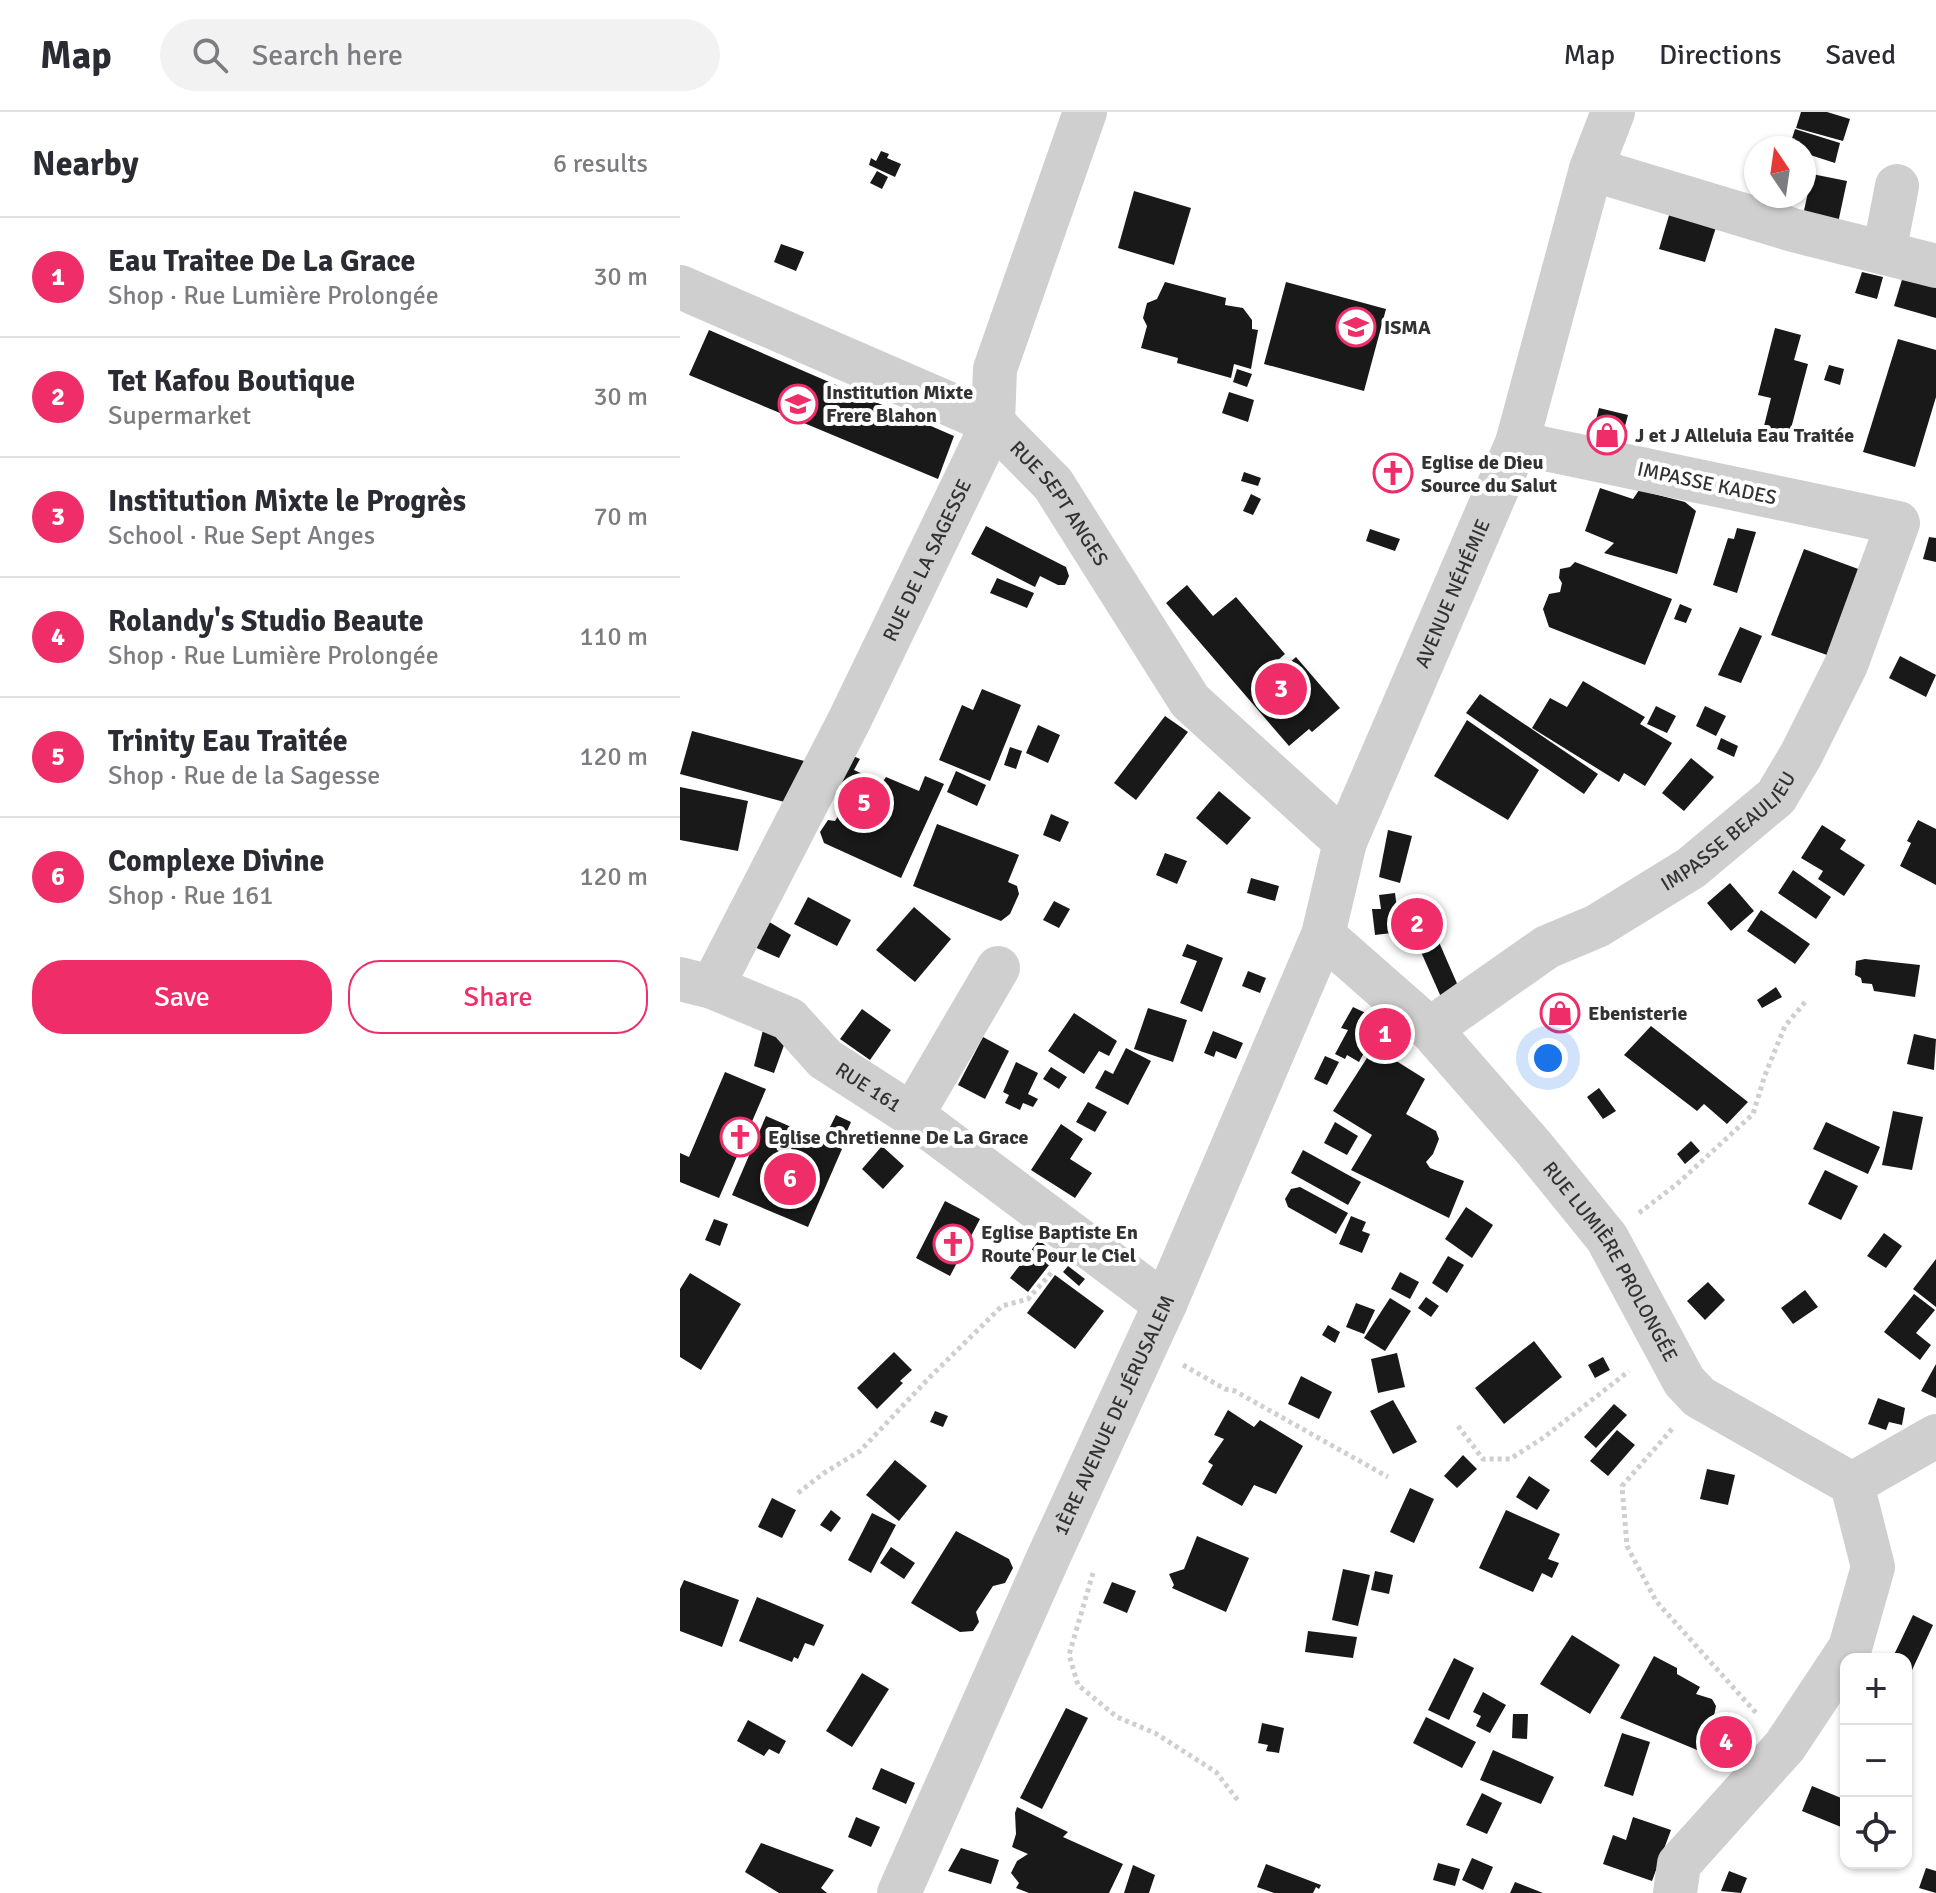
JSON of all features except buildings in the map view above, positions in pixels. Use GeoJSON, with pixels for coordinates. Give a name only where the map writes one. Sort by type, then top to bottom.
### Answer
{"type":"FeatureCollection","features":[{"type":"Feature","properties":{"kind":"street","name":"RUE DE LA SAGESSE"},"geometry":{"type":"LineString","coordinates":[[696,983],[849,721],[993,423],[995,369],[1085,112]]}},
{"type":"Feature","properties":{"kind":"street","name":"AVENUE NÉHÉMIE"},"geometry":{"type":"LineString","coordinates":[[1323,935],[1345,842],[1517,443],[1591,169],[1613,112]]}},
{"type":"Feature","properties":{"kind":"street"},"geometry":{"type":"LineString","coordinates":[[1591,169],[1793,230],[1936,266]]}},
{"type":"Feature","properties":{"kind":"street"},"geometry":{"type":"LineString","coordinates":[[1884,253],[1897,186]]}},
{"type":"Feature","properties":{"kind":"street","name":"RUE SEPT ANGES"},"geometry":{"type":"LineString","coordinates":[[680,287],[993,423],[1053,484],[1190,701],[1345,842]]}},
{"type":"Feature","properties":{"kind":"street","name":"IMPASSE KADES"},"geometry":{"type":"LineString","coordinates":[[1517,443],[1898,523]]}},
{"type":"Feature","properties":{"kind":"street","name":"IMPASSE BEAULIEU"},"geometry":{"type":"LineString","coordinates":[[1430,1029],[1547,947],[1597,926],[1691,868],[1776,797],[1801,755],[1846,665],[1898,523]]}},
{"type":"Feature","properties":{"kind":"street","name":"RUE LUMIÈRE PROLONGÉE"},"geometry":{"type":"LineString","coordinates":[[1323,935],[1430,1029],[1534,1148],[1607,1238],[1684,1381],[1699,1397],[1852,1484]]}},
{"type":"Feature","properties":{"kind":"street","name":"1ÈRE AVENUE DE JÉRUSALEM"},"geometry":{"type":"LineString","coordinates":[[899,1893],[1042,1570],[1156,1323],[1323,935]]}},
{"type":"Feature","properties":{"kind":"street"},"geometry":{"type":"LineString","coordinates":[[912,1115],[998,968]]}},
{"type":"Feature","properties":{"kind":"street","name":"RUE 161"},"geometry":{"type":"LineString","coordinates":[[696,983],[789,1019],[825,1059],[912,1115],[1080,1240],[1156,1323]]}},
{"type":"Feature","properties":{"kind":"street"},"geometry":{"type":"LineString","coordinates":[[1675,1893],[1679,1864],[1785,1746],[1850,1648],[1873,1567],[1852,1484],[1936,1436]]}},
{"type":"Feature","properties":{"kind":"path"},"geometry":{"type":"LineString","coordinates":[[1607,1238],[1677,1184],[1753,1114],[1785,1026],[1806,1001]]}},
{"type":"Feature","properties":{"kind":"path"},"geometry":{"type":"LineString","coordinates":[[798,1493],[860,1451],[1002,1306],[1028,1299],[1080,1240]]}},
{"type":"Feature","properties":{"kind":"path"},"geometry":{"type":"LineString","coordinates":[[1156,1323],[1190,1369],[1388,1477]]}},
{"type":"Feature","properties":{"kind":"path"},"geometry":{"type":"LineString","coordinates":[[1458,1426],[1483,1459],[1510,1459],[1543,1438],[1665,1343]]}},
{"type":"Feature","properties":{"kind":"path"},"geometry":{"type":"LineString","coordinates":[[1699,1397],[1622,1486],[1627,1546],[1656,1601],[1785,1746]]}},
{"type":"Feature","properties":{"kind":"path"},"geometry":{"type":"LineString","coordinates":[[1095,1565],[1069,1655],[1078,1685],[1117,1717],[1155,1733],[1216,1772],[1240,1803]]}},
{"type":"Feature","properties":{"kind":"place","name":"ISMA"},"geometry":{"type":"Point","coordinates":[1356,327]}},
{"type":"Feature","properties":{"kind":"place","name":"Institution Mixte Frere Blahon"},"geometry":{"type":"Point","coordinates":[798,404]}},
{"type":"Feature","properties":{"kind":"place","name":"J et J Alleluia Eau Traitée"},"geometry":{"type":"Point","coordinates":[1607,435]}},
{"type":"Feature","properties":{"kind":"place","name":"Eglise de Dieu Source du Salut"},"geometry":{"type":"Point","coordinates":[1393,473]}},
{"type":"Feature","properties":{"kind":"place","name":"Institution Mixte le Progrès"},"geometry":{"type":"Point","coordinates":[1281,689]}},
{"type":"Feature","properties":{"kind":"place","name":"Trinity Eau Traitée"},"geometry":{"type":"Point","coordinates":[864,803]}},
{"type":"Feature","properties":{"kind":"place","name":"Tet Kafou Boutique"},"geometry":{"type":"Point","coordinates":[1417,924]}},
{"type":"Feature","properties":{"kind":"place","name":"Ebenisterie"},"geometry":{"type":"Point","coordinates":[1560,1013]}},
{"type":"Feature","properties":{"kind":"place","name":"Eau Traitee De La Grace"},"geometry":{"type":"Point","coordinates":[1385,1034]}},
{"type":"Feature","properties":{"kind":"place","name":"Eglise Chretienne De La Grace"},"geometry":{"type":"Point","coordinates":[740,1137]}},
{"type":"Feature","properties":{"kind":"place","name":"Complexe Divine"},"geometry":{"type":"Point","coordinates":[790,1179]}},
{"type":"Feature","properties":{"kind":"place","name":"Eglise Baptiste En Route Pour le Ciel"},"geometry":{"type":"Point","coordinates":[953,1244]}},
{"type":"Feature","properties":{"kind":"place","name":"Rolandy's Studio Beaute"},"geometry":{"type":"Point","coordinates":[1726,1742]}}]}
